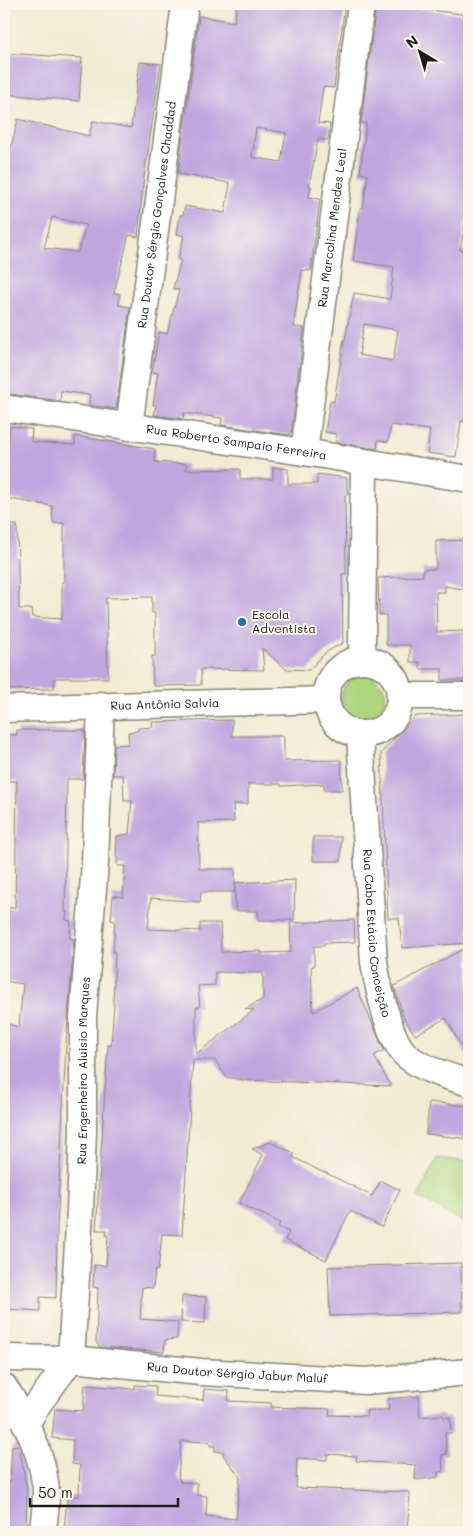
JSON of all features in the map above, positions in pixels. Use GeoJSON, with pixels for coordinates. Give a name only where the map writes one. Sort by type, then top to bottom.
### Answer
{"type":"FeatureCollection","features":[{"type":"Feature","properties":{"kind":"street","name":"Rua Doutor Sérgio Gonçalves Chaddad"},"geometry":{"type":"LineString","coordinates":[[129,427],[185,4]]}},
{"type":"Feature","properties":{"kind":"street","name":"Rua Marcolina Mendes Leal"},"geometry":{"type":"LineString","coordinates":[[304,452],[361,4]]}},
{"type":"Feature","properties":{"kind":"street","name":"Rua Roberto Sampaio Ferreira"},"geometry":{"type":"LineString","coordinates":[[4,408],[304,452],[469,479]]}},
{"type":"Feature","properties":{"kind":"street"},"geometry":{"type":"LineString","coordinates":[[364,462],[362,644],[364,660]]}},
{"type":"Feature","properties":{"kind":"street"},"geometry":{"type":"LineString","coordinates":[[364,660],[382,665],[389,671],[395,678],[400,696],[399,705],[392,721],[378,732],[360,735],[343,729],[336,724],[327,708],[326,700],[329,683],[339,669],[355,661],[364,660]]}},
{"type":"Feature","properties":{"kind":"street"},"geometry":{"type":"LineString","coordinates":[[400,696],[469,696]]}},
{"type":"Feature","properties":{"kind":"street","name":"Rua Antônio Salvia"},"geometry":{"type":"LineString","coordinates":[[4,709],[326,700]]}},
{"type":"Feature","properties":{"kind":"street","name":"Rua Engenheiro Aluisio Marques"},"geometry":{"type":"LineString","coordinates":[[71,1359],[83,1131],[83,1017],[95,863],[101,706]]}},
{"type":"Feature","properties":{"kind":"street","name":"Rua Cabo Estácio Conceição"},"geometry":{"type":"LineString","coordinates":[[360,735],[374,962],[379,994],[394,1037],[405,1054],[419,1064],[463,1075]]}},
{"type":"Feature","properties":{"kind":"street","name":"Rua Doutor Sérgio Jabur Maluf"},"geometry":{"type":"LineString","coordinates":[[4,1358],[71,1359],[201,1372],[358,1381],[469,1372]]}},
{"type":"Feature","properties":{"kind":"street"},"geometry":{"type":"LineString","coordinates":[[26,1424],[38,1404],[71,1359]]}},
{"type":"Feature","properties":{"kind":"street"},"geometry":{"type":"LineString","coordinates":[[4,1386],[26,1424],[40,1459],[46,1484],[42,1532]]}},
{"type":"Feature","properties":{"kind":"green space"},"geometry":{"type":"Polygon","coordinates":[[[365,674],[379,682],[385,692],[384,702],[370,717],[360,719],[350,716],[343,707],[341,695],[349,681],[365,674]]]}},
{"type":"Feature","properties":{"kind":"green space"},"geometry":{"type":"Polygon","coordinates":[[[437,1158],[469,1162],[469,1225],[418,1197],[437,1158]]]}},
{"type":"Feature","properties":{"kind":"building"},"geometry":{"type":"Polygon","coordinates":[[[237,4],[345,4],[334,88],[323,87],[318,123],[330,124],[328,140],[318,139],[309,186],[311,186],[309,197],[320,199],[311,271],[302,270],[295,314],[294,327],[304,328],[291,433],[289,435],[221,425],[222,418],[184,413],[183,419],[154,415],[156,405],[153,405],[158,373],[152,372],[159,332],[167,334],[179,290],[173,289],[181,260],[178,259],[184,236],[177,234],[180,215],[183,215],[185,206],[225,213],[230,183],[178,174],[199,16],[234,22],[237,4]],[[256,128],[252,157],[281,162],[286,133],[256,128]]]}},
{"type":"Feature","properties":{"kind":"building"},"geometry":{"type":"Polygon","coordinates":[[[376,4],[414,4],[414,8],[469,15],[469,221],[466,220],[460,250],[469,252],[469,422],[461,421],[456,457],[427,453],[430,430],[391,425],[388,442],[378,440],[377,449],[336,442],[337,434],[325,432],[330,401],[334,402],[354,293],[390,299],[394,267],[353,261],[360,208],[363,208],[368,175],[360,173],[366,123],[361,123],[376,4]],[[364,324],[359,355],[393,361],[398,330],[364,324]]]}},
{"type":"Feature","properties":{"kind":"building"},"geometry":{"type":"Polygon","coordinates":[[[4,53],[82,58],[79,101],[4,94],[4,53]]]}},
{"type":"Feature","properties":{"kind":"building"},"geometry":{"type":"Polygon","coordinates":[[[140,62],[161,64],[143,184],[138,237],[129,235],[114,293],[120,294],[119,305],[130,307],[116,409],[89,405],[90,395],[61,391],[60,401],[4,393],[4,176],[18,119],[89,136],[93,121],[131,128],[140,62]],[[52,217],[44,248],[78,252],[86,225],[52,217]]]}},
{"type":"Feature","properties":{"kind":"building"},"geometry":{"type":"Polygon","coordinates":[[[10,426],[32,429],[31,442],[75,445],[75,436],[155,449],[155,462],[186,464],[186,470],[240,469],[240,479],[273,479],[273,467],[288,469],[288,484],[317,484],[317,474],[347,478],[347,495],[345,495],[346,574],[342,574],[343,643],[326,652],[309,670],[286,669],[262,648],[264,670],[201,669],[201,685],[153,686],[152,656],[155,656],[155,613],[152,613],[152,597],[106,598],[108,678],[54,678],[54,689],[4,690],[4,525],[17,525],[19,609],[31,609],[32,617],[62,619],[62,582],[64,582],[64,523],[53,523],[52,506],[4,498],[10,426]]]}},
{"type":"Feature","properties":{"kind":"building"},"geometry":{"type":"Polygon","coordinates":[[[469,540],[467,561],[469,561],[469,590],[445,586],[445,592],[436,592],[437,632],[464,631],[465,680],[442,680],[442,669],[420,669],[420,662],[410,662],[410,645],[386,645],[386,615],[379,615],[378,578],[423,576],[423,569],[436,569],[436,541],[469,540]]]}},
{"type":"Feature","properties":{"kind":"building"},"geometry":{"type":"Polygon","coordinates":[[[469,714],[469,943],[402,948],[399,918],[388,918],[381,753],[416,716],[469,714]]]}},
{"type":"Feature","properties":{"kind":"building"},"geometry":{"type":"Polygon","coordinates":[[[232,720],[232,736],[284,736],[284,761],[341,760],[342,790],[324,790],[324,784],[281,786],[281,784],[248,784],[248,804],[233,804],[234,822],[198,823],[199,869],[235,869],[235,892],[201,892],[200,902],[151,898],[148,929],[200,931],[200,923],[220,923],[221,952],[291,952],[290,923],[354,920],[355,942],[324,943],[324,946],[314,946],[314,966],[311,967],[313,1012],[357,988],[384,1050],[374,1056],[391,1086],[243,1080],[226,1077],[215,1060],[193,1060],[182,1235],[162,1234],[158,1270],[155,1270],[153,1288],[142,1287],[140,1319],[178,1322],[177,1339],[165,1340],[164,1352],[100,1347],[96,1343],[98,1288],[93,1287],[94,1265],[106,1266],[108,1236],[106,1236],[107,1230],[96,1230],[108,1045],[111,1046],[114,1004],[115,952],[113,952],[115,921],[111,920],[113,896],[123,897],[125,866],[117,866],[117,836],[129,834],[132,801],[124,801],[123,775],[113,775],[114,745],[129,744],[128,732],[138,731],[138,728],[153,727],[152,722],[232,720]],[[215,972],[215,985],[198,986],[200,1007],[196,1007],[196,1054],[254,1010],[245,1009],[263,999],[263,973],[215,972]]]}},
{"type":"Feature","properties":{"kind":"building"},"geometry":{"type":"Polygon","coordinates":[[[17,730],[85,730],[83,779],[67,779],[65,912],[67,912],[66,920],[71,921],[70,938],[74,939],[66,1044],[57,1229],[56,1298],[40,1297],[40,1311],[4,1309],[4,1023],[19,1027],[23,984],[4,981],[4,908],[15,908],[17,781],[4,781],[4,749],[7,749],[7,735],[17,735],[17,730]]]}},
{"type":"Feature","properties":{"kind":"building"},"geometry":{"type":"Polygon","coordinates":[[[313,837],[341,837],[341,861],[313,861],[313,837]]]}},
{"type":"Feature","properties":{"kind":"building"},"geometry":{"type":"Polygon","coordinates":[[[295,880],[294,920],[258,920],[258,911],[235,911],[235,883],[295,880]]]}},
{"type":"Feature","properties":{"kind":"building"},"geometry":{"type":"Polygon","coordinates":[[[469,946],[469,1060],[446,1018],[415,1035],[404,1018],[394,986],[469,946]]]}},
{"type":"Feature","properties":{"kind":"building"},"geometry":{"type":"Polygon","coordinates":[[[429,1102],[469,1106],[469,1139],[426,1134],[429,1102]]]}},
{"type":"Feature","properties":{"kind":"building"},"geometry":{"type":"Polygon","coordinates":[[[270,1142],[294,1153],[293,1157],[372,1196],[381,1181],[400,1190],[382,1227],[350,1211],[326,1260],[285,1240],[289,1232],[278,1227],[280,1223],[239,1203],[263,1155],[252,1149],[270,1142]]]}},
{"type":"Feature","properties":{"kind":"building"},"geometry":{"type":"Polygon","coordinates":[[[461,1263],[462,1312],[330,1316],[328,1267],[461,1263]]]}},
{"type":"Feature","properties":{"kind":"building"},"geometry":{"type":"Polygon","coordinates":[[[182,1296],[206,1297],[205,1323],[181,1322],[182,1296]]]}},
{"type":"Feature","properties":{"kind":"building"},"geometry":{"type":"Polygon","coordinates":[[[85,1385],[135,1389],[135,1385],[156,1386],[155,1396],[203,1400],[204,1389],[229,1391],[228,1401],[271,1403],[271,1407],[330,1409],[329,1415],[366,1416],[367,1410],[389,1410],[388,1399],[419,1396],[420,1417],[443,1415],[444,1418],[450,1417],[451,1433],[445,1433],[447,1454],[442,1455],[443,1472],[438,1472],[438,1477],[415,1480],[416,1465],[356,1461],[357,1456],[327,1454],[327,1460],[297,1458],[296,1488],[410,1492],[407,1532],[64,1532],[67,1496],[79,1496],[80,1465],[72,1464],[73,1440],[52,1438],[55,1409],[83,1411],[85,1385]],[[181,1441],[178,1479],[180,1479],[180,1482],[197,1483],[197,1495],[207,1496],[206,1516],[236,1519],[240,1477],[223,1455],[224,1452],[215,1451],[215,1446],[210,1446],[210,1442],[181,1441]]]}},
{"type":"Feature","properties":{"kind":"building"},"geometry":{"type":"Polygon","coordinates":[[[19,1445],[27,1490],[26,1532],[4,1532],[4,1483],[10,1483],[12,1446],[19,1445]]]}},
{"type":"Feature","properties":{"kind":"place","name":"Escola Adventista"},"geometry":{"type":"Point","coordinates":[242,622]}}]}
